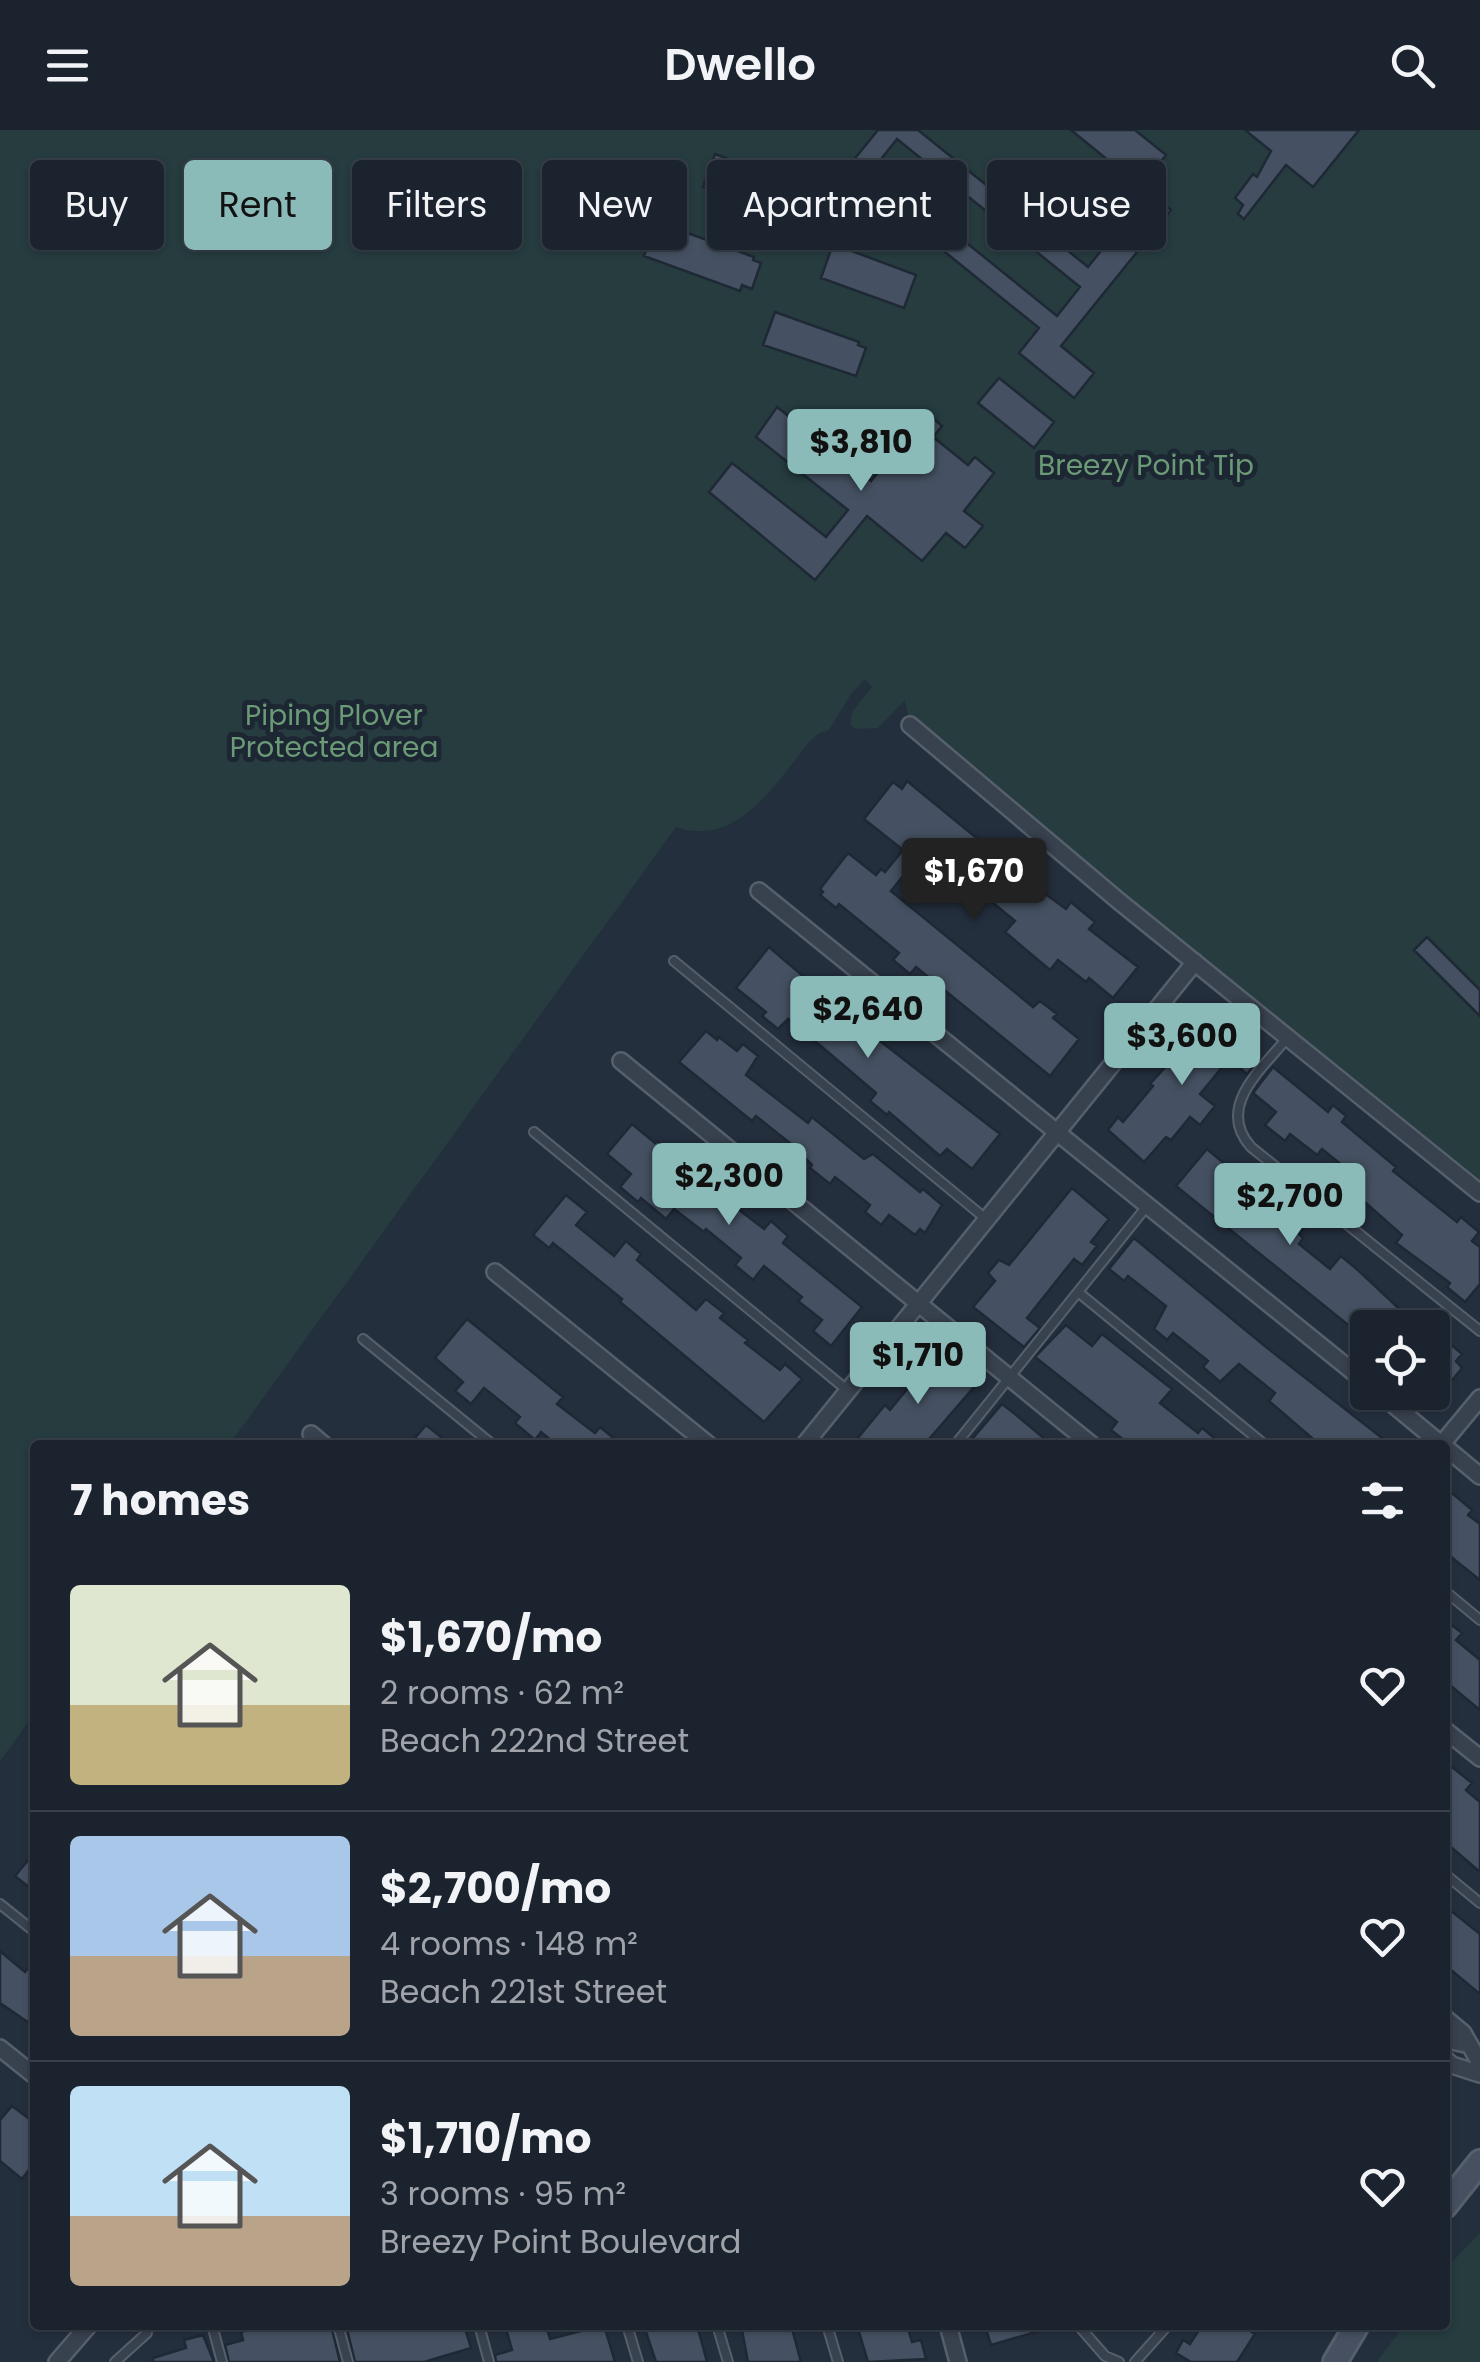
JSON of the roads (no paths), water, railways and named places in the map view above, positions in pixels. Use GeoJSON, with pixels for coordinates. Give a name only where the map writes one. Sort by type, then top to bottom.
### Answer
{"type":"FeatureCollection","features":[{"type":"Feature","properties":{"kind":"street"},"geometry":{"type":"LineString","coordinates":[[910,726],[1480,1193]]}},
{"type":"Feature","properties":{"kind":"street"},"geometry":{"type":"LineString","coordinates":[[759,891],[1350,1370]]}},
{"type":"Feature","properties":{"kind":"street"},"geometry":{"type":"LineString","coordinates":[[808,1440],[1195,962]]}},
{"type":"Feature","properties":{"kind":"street"},"geometry":{"type":"LineString","coordinates":[[621,1061],[1086,1440]]}},
{"type":"Feature","properties":{"kind":"street"},"geometry":{"type":"LineString","coordinates":[[495,1272],[703,1440]]}},
{"type":"Feature","properties":{"kind":"street"},"geometry":{"type":"LineString","coordinates":[[1447,1440],[1480,1398]]}},
{"type":"Feature","properties":{"kind":"street"},"geometry":{"type":"LineString","coordinates":[[1400,1410],[1437,1440]]}},
{"type":"Feature","properties":{"kind":"street"},"geometry":{"type":"LineString","coordinates":[[1450,1451],[1480,1476]]}},
{"type":"Feature","properties":{"kind":"street"},"geometry":{"type":"LineString","coordinates":[[1450,1734],[1480,1758]]}},
{"type":"Feature","properties":{"kind":"street"},"geometry":{"type":"LineString","coordinates":[[1450,2022],[1463,2032],[1480,2063]]}},
{"type":"Feature","properties":{"kind":"street"},"geometry":{"type":"LineString","coordinates":[[1450,2037],[1470,2045]]}},
{"type":"Feature","properties":{"kind":"street"},"geometry":{"type":"LineString","coordinates":[[0,2048],[30,2072]]}},
{"type":"Feature","properties":{"kind":"street"},"geometry":{"type":"LineString","coordinates":[[1450,2063],[1480,2074]]}},
{"type":"Feature","properties":{"kind":"street"},"geometry":{"type":"LineString","coordinates":[[1450,2200],[1480,2162]]}},
{"type":"Feature","properties":{"kind":"street"},"geometry":{"type":"LineString","coordinates":[[57,2362],[85,2330]]}},
{"type":"Feature","properties":{"kind":"street"},"geometry":{"type":"LineString","coordinates":[[949,2330],[958,2362]]}},
{"type":"Feature","properties":{"kind":"street"},"geometry":{"type":"LineString","coordinates":[[1335,2362],[1354,2330]]}},
{"type":"Feature","properties":{"kind":"lane"},"geometry":{"type":"LineString","coordinates":[[674,960],[987,1220]]}},
{"type":"Feature","properties":{"kind":"lane"},"geometry":{"type":"LineString","coordinates":[[1288,1037],[1242,1095],[1236,1114],[1240,1132],[1251,1147],[1480,1330]]}},
{"type":"Feature","properties":{"kind":"lane"},"geometry":{"type":"LineString","coordinates":[[534,1132],[848,1391]]}},
{"type":"Feature","properties":{"kind":"lane"},"geometry":{"type":"LineString","coordinates":[[959,1440],[1147,1206]]}},
{"type":"Feature","properties":{"kind":"lane"},"geometry":{"type":"LineString","coordinates":[[1078,1292],[1259,1440]]}},
{"type":"Feature","properties":{"kind":"lane"},"geometry":{"type":"LineString","coordinates":[[363,1339],[487,1440]]}},
{"type":"Feature","properties":{"kind":"lane"},"geometry":{"type":"LineString","coordinates":[[1450,1596],[1480,1620]]}},
{"type":"Feature","properties":{"kind":"lane"},"geometry":{"type":"LineString","coordinates":[[1450,1878],[1480,1902]]}},
{"type":"Feature","properties":{"kind":"lane"},"geometry":{"type":"LineString","coordinates":[[0,1904],[30,1928]]}},
{"type":"Feature","properties":{"kind":"lane"},"geometry":{"type":"LineString","coordinates":[[213,2330],[222,2362]]}},
{"type":"Feature","properties":{"kind":"lane"},"geometry":{"type":"LineString","coordinates":[[339,2330],[348,2362]]}},
{"type":"Feature","properties":{"kind":"lane"},"geometry":{"type":"LineString","coordinates":[[480,2330],[489,2362]]}},
{"type":"Feature","properties":{"kind":"lane"},"geometry":{"type":"LineString","coordinates":[[628,2330],[638,2362]]}},
{"type":"Feature","properties":{"kind":"lane"},"geometry":{"type":"LineString","coordinates":[[718,2330],[728,2362]]}},
{"type":"Feature","properties":{"kind":"lane"},"geometry":{"type":"LineString","coordinates":[[828,2330],[838,2362]]}},
{"type":"Feature","properties":{"kind":"lane"},"geometry":{"type":"LineString","coordinates":[[1082,2330],[1105,2356],[1120,2362]]}},
{"type":"Feature","properties":{"kind":"lane"},"geometry":{"type":"LineString","coordinates":[[1135,2362],[1164,2330]]}},
{"type":"Feature","properties":{"kind":"lane"},"geometry":{"type":"LineString","coordinates":[[115,2362],[147,2333]]}},
{"type":"Feature","properties":{"kind":"park label","name":"Breezy Point Tip"},"geometry":{"type":"Point","coordinates":[1146,465]}},
{"type":"Feature","properties":{"kind":"park label","name":"Piping Plover Protected area"},"geometry":{"type":"Point","coordinates":[334,731]}}]}
